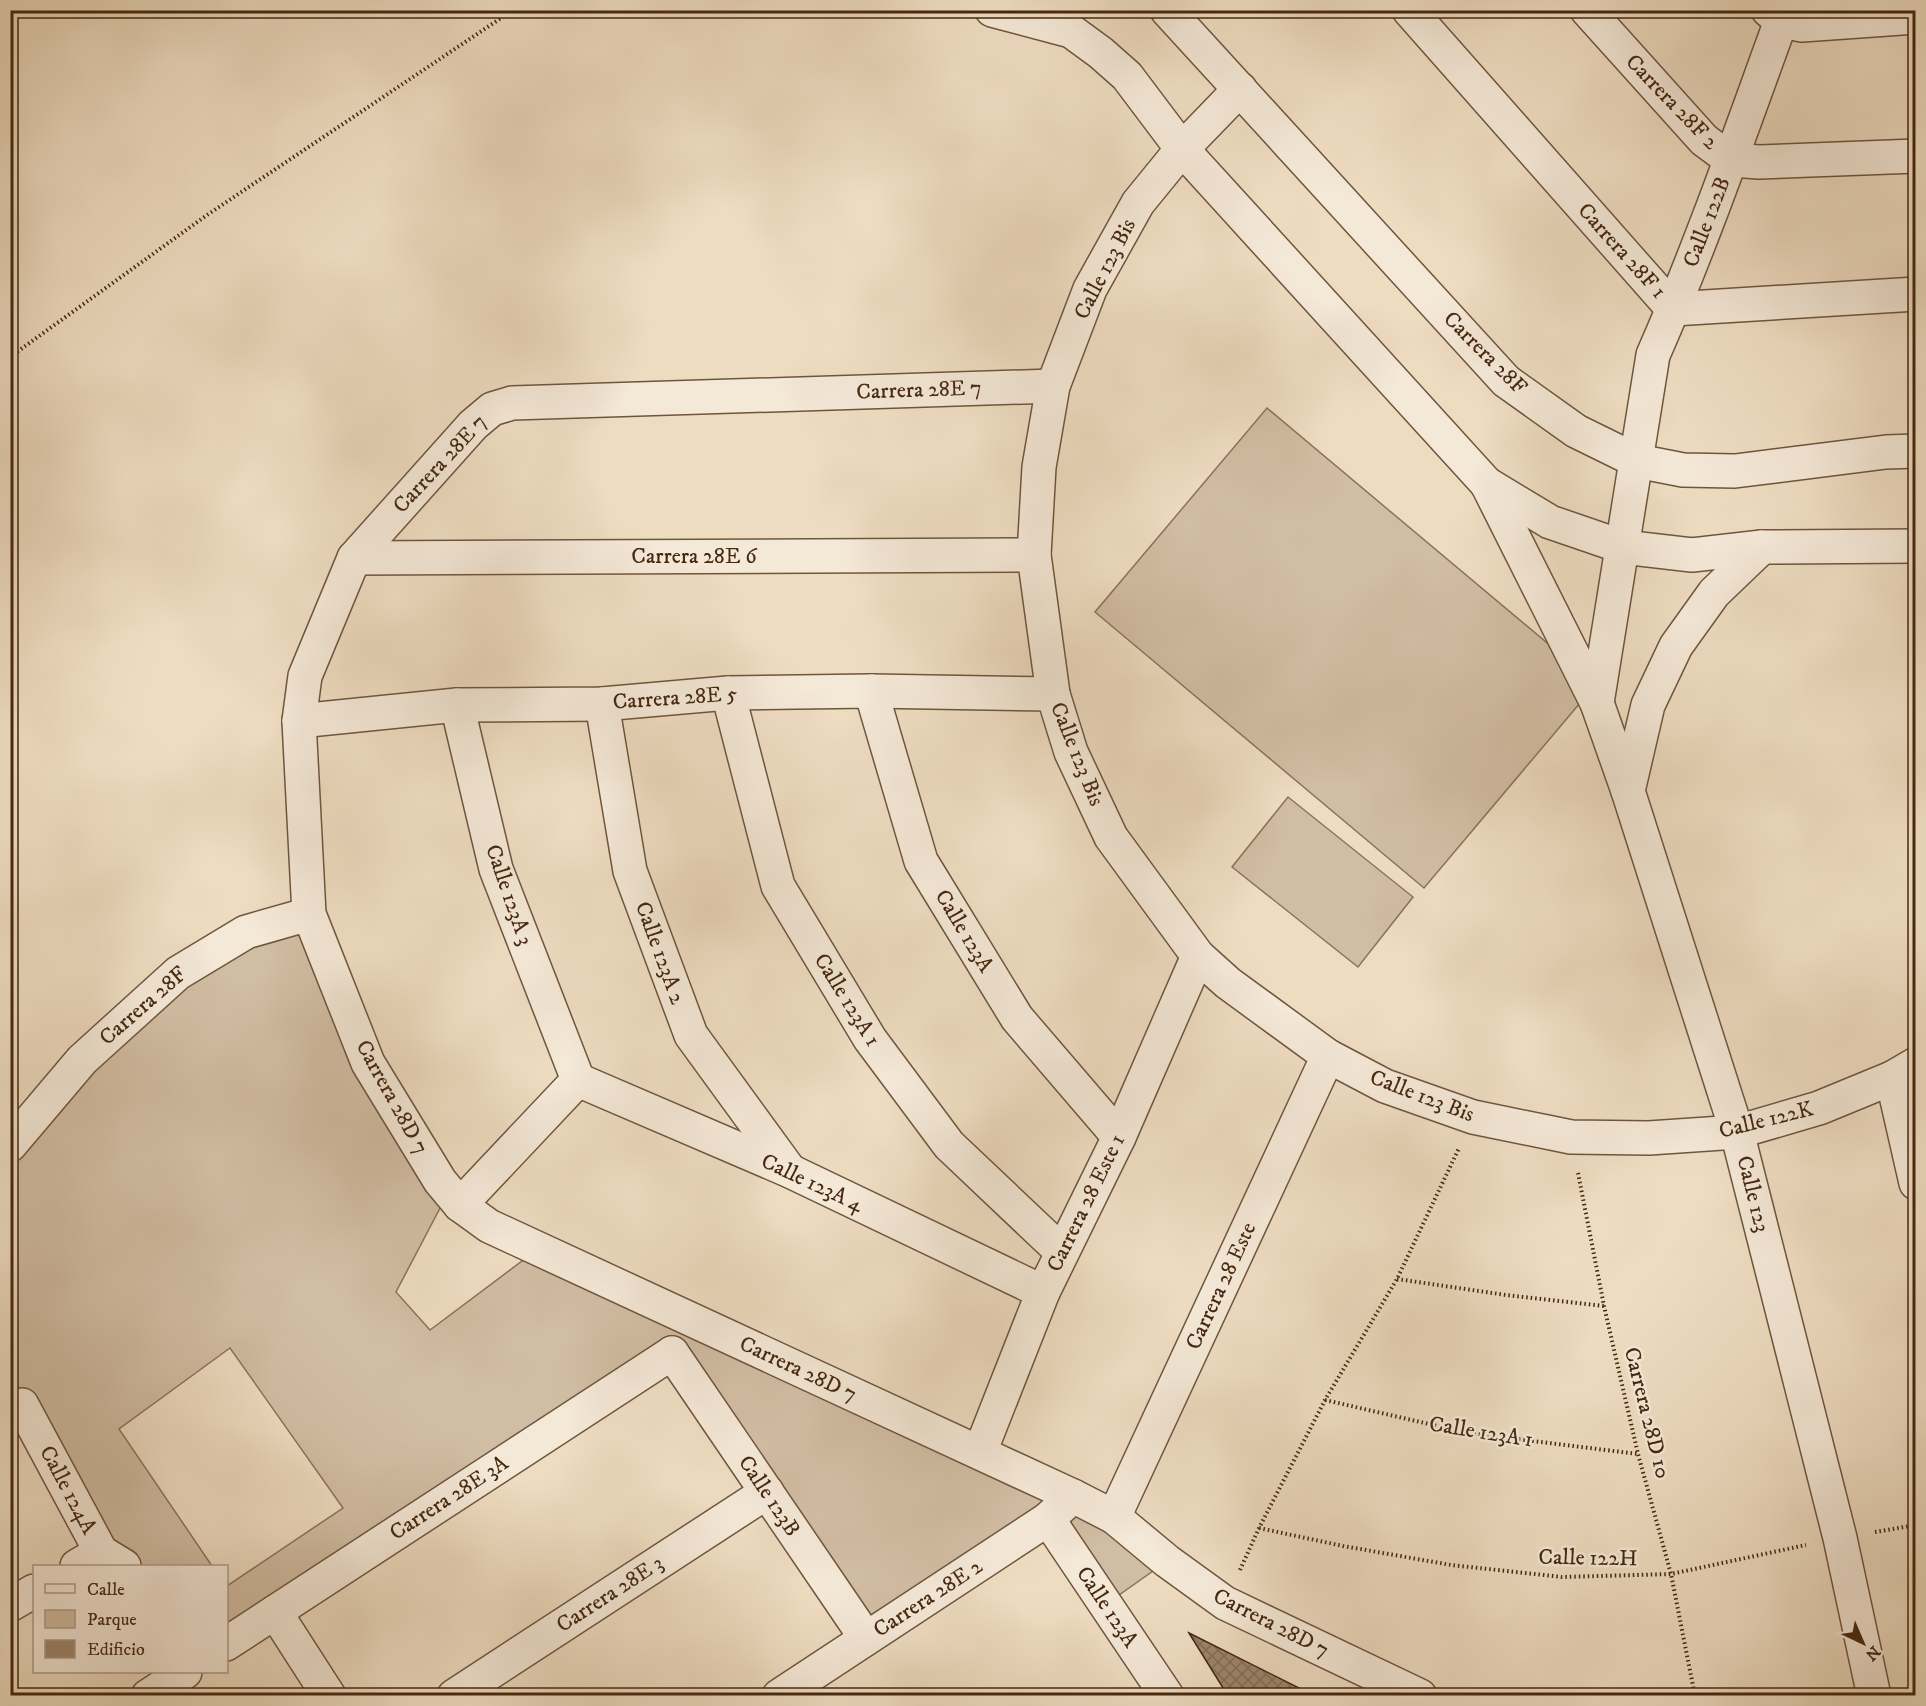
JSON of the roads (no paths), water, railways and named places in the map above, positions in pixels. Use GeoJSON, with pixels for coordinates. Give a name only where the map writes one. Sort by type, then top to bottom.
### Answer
{"type":"FeatureCollection","features":[{"type":"Feature","properties":{"kind":"street"},"geometry":{"type":"LineString","coordinates":[[992,10],[1079,21],[1101,53],[1126,76],[1182,149],[1487,484],[1550,522],[1623,547],[1692,555],[1762,548],[1916,546]]}},
{"type":"Feature","properties":{"kind":"street","name":"Carrera 28F"},"geometry":{"type":"LineString","coordinates":[[1167,10],[1506,381],[1576,431],[1636,461],[1683,470],[1735,471],[1886,452],[1916,451]]}},
{"type":"Feature","properties":{"kind":"street","name":"Carrera 28F 1"},"geometry":{"type":"LineString","coordinates":[[1409,10],[1673,309],[1916,294]]}},
{"type":"Feature","properties":{"kind":"street","name":"Carrera 28F 2"},"geometry":{"type":"LineString","coordinates":[[1587,10],[1704,140],[1731,160],[1759,162],[1916,156]]}},
{"type":"Feature","properties":{"kind":"street"},"geometry":{"type":"LineString","coordinates":[[1774,16],[1802,25],[1916,17]]}},
{"type":"Feature","properties":{"kind":"street","name":"Calle 122B"},"geometry":{"type":"LineString","coordinates":[[1597,703],[1653,356],[1731,160],[1774,16]]}},
{"type":"Feature","properties":{"kind":"street","name":"Calle 123 Bis"},"geometry":{"type":"LineString","coordinates":[[1240,89],[1182,149],[1138,203],[1090,289],[1053,386],[1039,467],[1034,555],[1053,694],[1071,752],[1111,837],[1198,956],[1228,983],[1328,1056],[1385,1086],[1473,1118],[1571,1137]]}},
{"type":"Feature","properties":{"kind":"street","name":"Carrera 28E 7"},"geometry":{"type":"LineString","coordinates":[[309,914],[299,721],[305,676],[354,558],[473,424],[492,409],[512,404],[1053,386]]}},
{"type":"Feature","properties":{"kind":"street","name":"Calle 123"},"geometry":{"type":"LineString","coordinates":[[1487,484],[1597,703],[1628,791],[1737,1132],[1840,1538],[1874,1695]]}},
{"type":"Feature","properties":{"kind":"street"},"geometry":{"type":"LineString","coordinates":[[1628,791],[1648,705],[1676,646],[1714,593],[1762,548]]}},
{"type":"Feature","properties":{"kind":"street","name":"Carrera 28E 6"},"geometry":{"type":"LineString","coordinates":[[354,558],[1034,555]]}},
{"type":"Feature","properties":{"kind":"street","name":"Carrera 28E 5"},"geometry":{"type":"LineString","coordinates":[[299,721],[457,705],[602,704],[728,693],[871,691],[1053,694]]}},
{"type":"Feature","properties":{"kind":"street","name":"Calle 123A"},"geometry":{"type":"LineString","coordinates":[[871,691],[921,861],[1017,1018],[1119,1137]]}},
{"type":"Feature","properties":{"kind":"street","name":"Calle 123A 1"},"geometry":{"type":"LineString","coordinates":[[728,693],[778,886],[802,927],[870,1039],[949,1145],[1062,1252]]}},
{"type":"Feature","properties":{"kind":"street","name":"Calle 123A 2"},"geometry":{"type":"LineString","coordinates":[[602,704],[630,871],[691,1035],[790,1171]]}},
{"type":"Feature","properties":{"kind":"street","name":"Calle 123A 3"},"geometry":{"type":"LineString","coordinates":[[457,705],[496,869],[578,1080]]}},
{"type":"Feature","properties":{"kind":"street","name":"Carrera 28F"},"geometry":{"type":"LineString","coordinates":[[10,1145],[82,1060],[178,973],[246,932],[309,914]]}},
{"type":"Feature","properties":{"kind":"street","name":"Carrera 28D 7"},"geometry":{"type":"LineString","coordinates":[[309,914],[368,1063],[440,1181],[460,1205],[489,1226],[1073,1496],[1114,1517],[1167,1561],[1224,1603],[1420,1695]]}},
{"type":"Feature","properties":{"kind":"street","name":"Carrera 28 Este 1"},"geometry":{"type":"LineString","coordinates":[[980,1452],[1043,1292],[1119,1137],[1198,956]]}},
{"type":"Feature","properties":{"kind":"street","name":"Carrera 28 Este"},"geometry":{"type":"LineString","coordinates":[[1114,1517],[1328,1056]]}},
{"type":"Feature","properties":{"kind":"street"},"geometry":{"type":"LineString","coordinates":[[1904,1071],[1916,1183]]}},
{"type":"Feature","properties":{"kind":"street","name":"Calle 122K"},"geometry":{"type":"LineString","coordinates":[[1571,1137],[1649,1138],[1737,1132],[1819,1108],[1904,1071]]}},
{"type":"Feature","properties":{"kind":"street"},"geometry":{"type":"LineString","coordinates":[[460,1205],[578,1080]]}},
{"type":"Feature","properties":{"kind":"street","name":"Calle 123A 4"},"geometry":{"type":"LineString","coordinates":[[578,1080],[790,1171],[1043,1292]]}},
{"type":"Feature","properties":{"kind":"street"},"geometry":{"type":"LineString","coordinates":[[672,1353],[683,1316]]}},
{"type":"Feature","properties":{"kind":"street","name":"Calle 123B"},"geometry":{"type":"LineString","coordinates":[[672,1353],[866,1638]]}},
{"type":"Feature","properties":{"kind":"street","name":"Carrera 28E 3A"},"geometry":{"type":"LineString","coordinates":[[230,1638],[274,1612],[672,1353]]}},
{"type":"Feature","properties":{"kind":"street","name":"Calle 124A"},"geometry":{"type":"LineString","coordinates":[[16,1409],[101,1562]]}},
{"type":"Feature","properties":{"kind":"street","name":"Carrera 28E 3"},"geometry":{"type":"LineString","coordinates":[[454,1695],[767,1492]]}},
{"type":"Feature","properties":{"kind":"street","name":"Carrera 28E 2"},"geometry":{"type":"LineString","coordinates":[[779,1695],[1048,1519],[1073,1496]]}},
{"type":"Feature","properties":{"kind":"street","name":"Calle 123A"},"geometry":{"type":"LineString","coordinates":[[1048,1519],[1160,1693]]}},
{"type":"Feature","properties":{"kind":"street"},"geometry":{"type":"LineString","coordinates":[[10,1605],[33,1592]]}},
{"type":"Feature","properties":{"kind":"street"},"geometry":{"type":"LineString","coordinates":[[274,1612],[329,1695]]}},
{"type":"Feature","properties":{"kind":"street"},"geometry":{"type":"LineString","coordinates":[[148,1695],[182,1673]]}}]}
